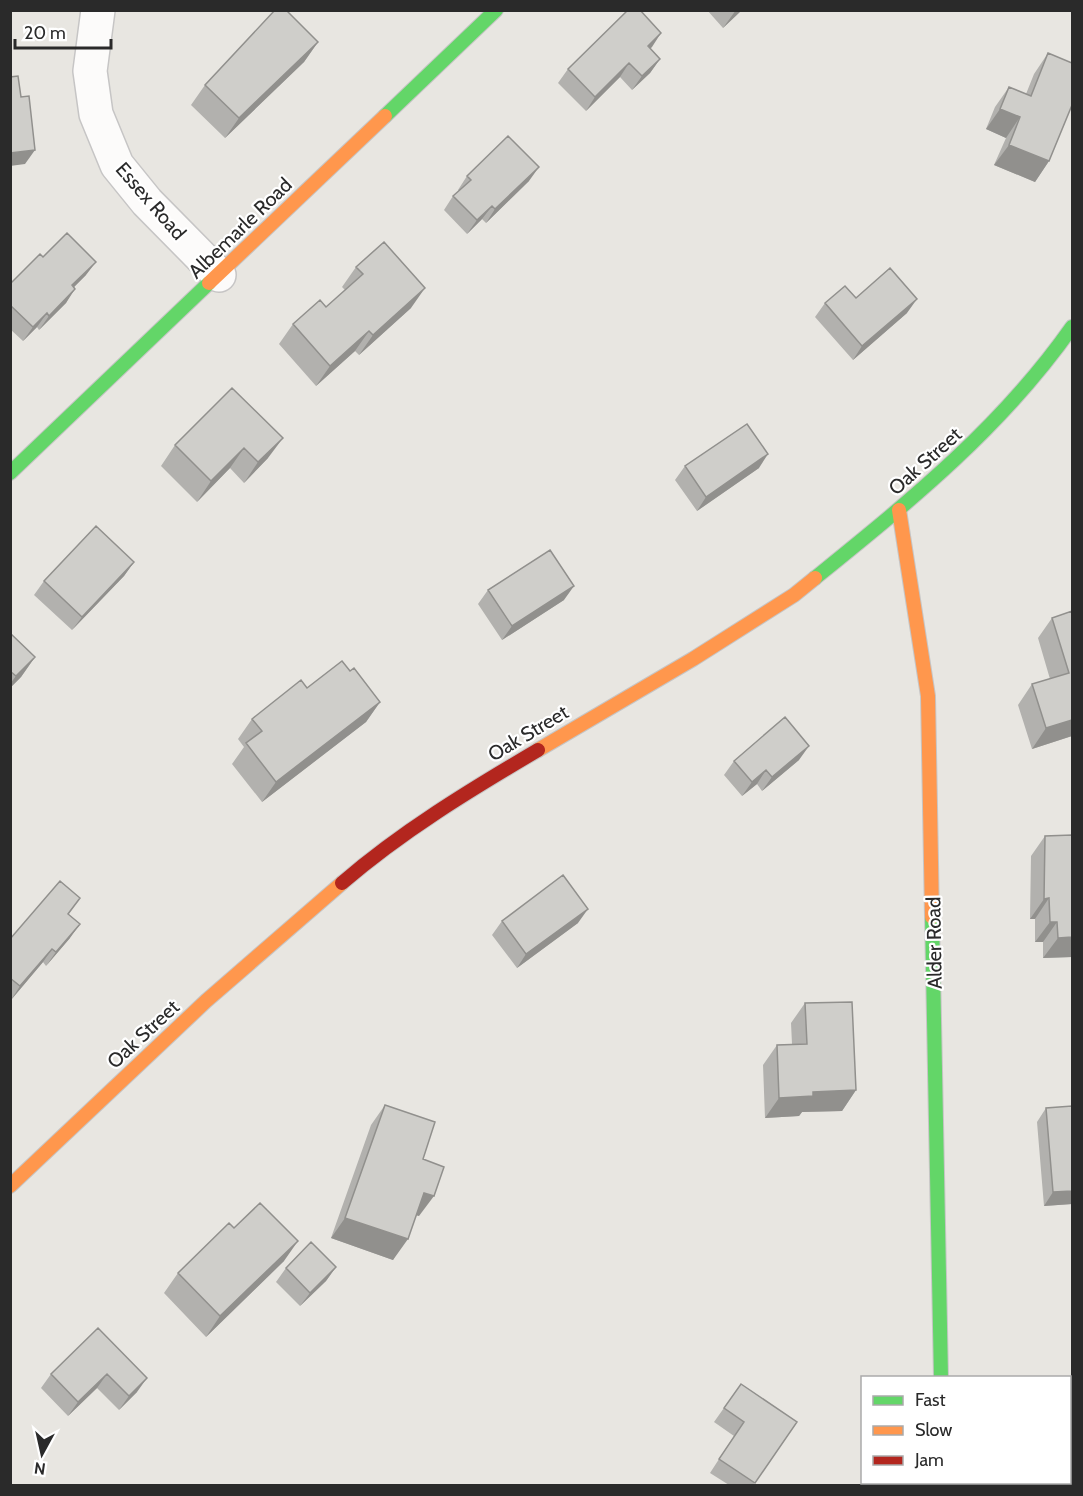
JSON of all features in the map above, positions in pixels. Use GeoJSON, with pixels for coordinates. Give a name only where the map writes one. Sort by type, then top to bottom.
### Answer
{"type":"FeatureCollection","features":[{"type":"Feature","properties":{"kind":"street","name":"Essex Road"},"geometry":{"type":"LineString","coordinates":[[98,10],[90,71],[96,114],[117,165],[147,202],[219,275]]}},
{"type":"Feature","properties":{"kind":"street","name":"Albemarle Road"},"geometry":{"type":"LineString","coordinates":[[10,473],[496,10]]}},
{"type":"Feature","properties":{"kind":"street","name":"Oak Street"},"geometry":{"type":"LineString","coordinates":[[10,1186],[206,1001],[364,863],[474,788],[693,659],[794,595],[899,510],[972,446],[1042,370],[1072,327]]}},
{"type":"Feature","properties":{"kind":"street","name":"Alder Road"},"geometry":{"type":"LineString","coordinates":[[899,510],[928,696],[940,1376]]}},
{"type":"Feature","properties":{"kind":"building"},"geometry":{"type":"Polygon","coordinates":[[[275,10],[286,10],[318,42],[239,118],[205,85],[275,10]]]}},
{"type":"Feature","properties":{"kind":"building"},"geometry":{"type":"Polygon","coordinates":[[[628,10],[640,10],[661,33],[648,46],[660,59],[642,76],[629,63],[595,97],[568,69],[628,10]]]}},
{"type":"Feature","properties":{"kind":"building"},"geometry":{"type":"Polygon","coordinates":[[[1048,53],[1072,63],[1072,105],[1049,161],[1009,145],[1020,117],[1000,109],[1009,87],[1031,96],[1048,53]]]}},
{"type":"Feature","properties":{"kind":"building"},"geometry":{"type":"Polygon","coordinates":[[[18,76],[21,97],[29,96],[35,150],[10,153],[10,77],[18,76]]]}},
{"type":"Feature","properties":{"kind":"building"},"geometry":{"type":"Polygon","coordinates":[[[508,136],[539,167],[495,209],[492,206],[477,220],[453,196],[471,180],[467,176],[508,136]]]}},
{"type":"Feature","properties":{"kind":"building"},"geometry":{"type":"Polygon","coordinates":[[[67,233],[96,262],[72,285],[75,289],[49,316],[47,313],[33,327],[10,305],[10,284],[40,254],[43,257],[67,233]]]}},
{"type":"Feature","properties":{"kind":"building"},"geometry":{"type":"Polygon","coordinates":[[[384,242],[425,288],[373,335],[369,331],[330,366],[293,324],[320,300],[326,307],[363,274],[356,267],[384,242]]]}},
{"type":"Feature","properties":{"kind":"building"},"geometry":{"type":"Polygon","coordinates":[[[890,268],[917,299],[862,346],[825,303],[845,286],[856,298],[890,268]]]}},
{"type":"Feature","properties":{"kind":"building"},"geometry":{"type":"Polygon","coordinates":[[[232,388],[283,438],[258,462],[244,448],[211,481],[175,445],[232,388]]]}},
{"type":"Feature","properties":{"kind":"building"},"geometry":{"type":"Polygon","coordinates":[[[747,424],[768,454],[706,497],[685,466],[747,424]]]}},
{"type":"Feature","properties":{"kind":"building"},"geometry":{"type":"Polygon","coordinates":[[[96,526],[134,562],[82,617],[44,581],[96,526]]]}},
{"type":"Feature","properties":{"kind":"building"},"geometry":{"type":"Polygon","coordinates":[[[550,550],[574,586],[512,626],[488,590],[550,550]]]}},
{"type":"Feature","properties":{"kind":"building"},"geometry":{"type":"Polygon","coordinates":[[[1072,611],[1072,720],[1046,728],[1032,684],[1069,673],[1052,618],[1072,611]]]}},
{"type":"Feature","properties":{"kind":"building"},"geometry":{"type":"Polygon","coordinates":[[[10,633],[35,657],[16,676],[10,671],[10,633]]]}},
{"type":"Feature","properties":{"kind":"building"},"geometry":{"type":"Polygon","coordinates":[[[342,661],[350,671],[354,668],[380,702],[276,782],[246,743],[262,731],[252,719],[301,680],[307,688],[342,661]]]}},
{"type":"Feature","properties":{"kind":"building"},"geometry":{"type":"Polygon","coordinates":[[[785,717],[809,746],[772,777],[766,770],[752,782],[734,761],[785,717]]]}},
{"type":"Feature","properties":{"kind":"building"},"geometry":{"type":"Polygon","coordinates":[[[1072,835],[1072,937],[1058,938],[1057,922],[1050,922],[1049,898],[1044,899],[1045,836],[1072,835]]]}},
{"type":"Feature","properties":{"kind":"building"},"geometry":{"type":"Polygon","coordinates":[[[563,875],[588,909],[526,954],[502,921],[563,875]]]}},
{"type":"Feature","properties":{"kind":"building"},"geometry":{"type":"Polygon","coordinates":[[[60,881],[80,898],[68,914],[80,924],[56,952],[52,949],[20,986],[10,978],[10,939],[60,881]]]}},
{"type":"Feature","properties":{"kind":"building"},"geometry":{"type":"Polygon","coordinates":[[[852,1002],[856,1090],[813,1092],[813,1096],[779,1098],[777,1045],[807,1044],[805,1003],[852,1002]]]}},
{"type":"Feature","properties":{"kind":"building"},"geometry":{"type":"Polygon","coordinates":[[[385,1105],[435,1122],[423,1159],[444,1167],[434,1196],[424,1193],[408,1239],[345,1218],[385,1105]]]}},
{"type":"Feature","properties":{"kind":"building"},"geometry":{"type":"Polygon","coordinates":[[[1072,1106],[1072,1191],[1053,1192],[1046,1108],[1072,1106]]]}},
{"type":"Feature","properties":{"kind":"building"},"geometry":{"type":"Polygon","coordinates":[[[260,1203],[298,1241],[220,1316],[178,1273],[229,1223],[234,1228],[260,1203]]]}},
{"type":"Feature","properties":{"kind":"building"},"geometry":{"type":"Polygon","coordinates":[[[311,1242],[336,1267],[310,1293],[286,1268],[311,1242]]]}},
{"type":"Feature","properties":{"kind":"building"},"geometry":{"type":"Polygon","coordinates":[[[98,1328],[147,1378],[129,1396],[107,1374],[78,1402],[51,1374],[98,1328]]]}},
{"type":"Feature","properties":{"kind":"building"},"geometry":{"type":"Polygon","coordinates":[[[741,1384],[797,1422],[755,1483],[719,1459],[744,1422],[724,1408],[741,1384]]]}},
{"type":"Feature","properties":{"kind":"traffic: fast"},"geometry":{"type":"LineString","coordinates":[[385,116],[496,10]]}},
{"type":"Feature","properties":{"kind":"traffic: fast"},"geometry":{"type":"LineString","coordinates":[[10,473],[209,283]]}},
{"type":"Feature","properties":{"kind":"traffic: fast"},"geometry":{"type":"LineString","coordinates":[[815,578],[919,491],[985,430],[1044,364],[1072,327]]}},
{"type":"Feature","properties":{"kind":"traffic: fast"},"geometry":{"type":"LineString","coordinates":[[932,917],[941,1376]]}},
{"type":"Feature","properties":{"kind":"traffic: slow"},"geometry":{"type":"LineString","coordinates":[[209,283],[385,116]]}},
{"type":"Feature","properties":{"kind":"traffic: slow"},"geometry":{"type":"LineString","coordinates":[[899,510],[928,696],[932,917]]}},
{"type":"Feature","properties":{"kind":"traffic: slow"},"geometry":{"type":"LineString","coordinates":[[538,750],[693,659],[794,595],[815,578]]}},
{"type":"Feature","properties":{"kind":"traffic: slow"},"geometry":{"type":"LineString","coordinates":[[10,1186],[206,1001],[342,883]]}},
{"type":"Feature","properties":{"kind":"traffic: jam"},"geometry":{"type":"LineString","coordinates":[[342,883],[412,829],[538,750]]}}]}
